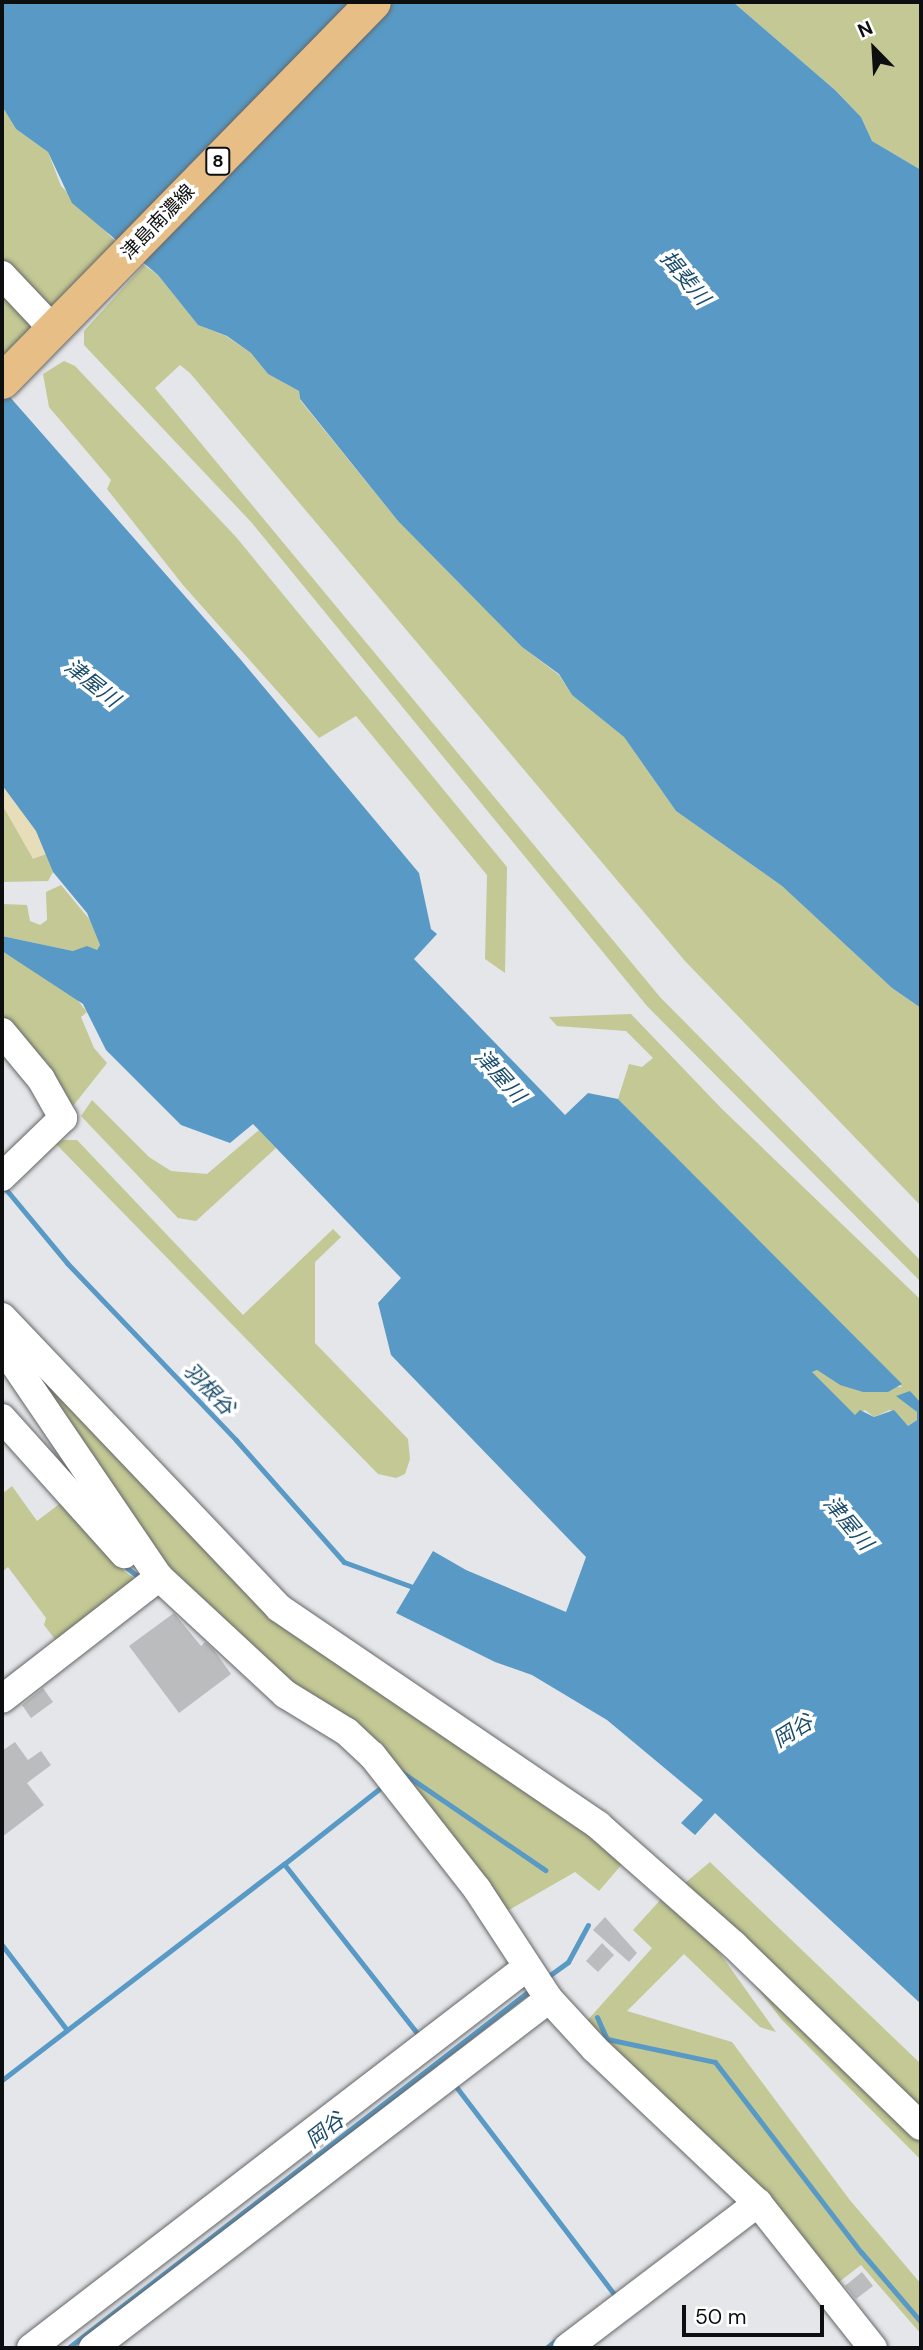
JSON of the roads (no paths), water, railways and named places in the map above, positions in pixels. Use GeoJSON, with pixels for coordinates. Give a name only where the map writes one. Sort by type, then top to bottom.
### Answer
{"type":"FeatureCollection","features":[{"type":"Feature","properties":{"kind":"main road","name":"津島南濃線"},"geometry":{"type":"LineString","coordinates":[[2,381],[373,2]]}},
{"type":"Feature","properties":{"kind":"street"},"geometry":{"type":"LineString","coordinates":[[2,275],[53,329]]}},
{"type":"Feature","properties":{"kind":"street"},"geometry":{"type":"LineString","coordinates":[[2,1032],[41,1079],[63,1118],[2,1177]]}},
{"type":"Feature","properties":{"kind":"street"},"geometry":{"type":"LineString","coordinates":[[2,1317],[279,1608],[598,1825],[754,1964],[921,2126]]}},
{"type":"Feature","properties":{"kind":"street"},"geometry":{"type":"LineString","coordinates":[[2,1346],[152,1568],[285,1694],[347,1732],[372,1755],[477,1889],[538,1984],[595,2049],[758,2203],[873,2348]]}},
{"type":"Feature","properties":{"kind":"street"},"geometry":{"type":"LineString","coordinates":[[2,1418],[130,1560],[152,1568]]}},
{"type":"Feature","properties":{"kind":"street"},"geometry":{"type":"LineString","coordinates":[[2,1699],[152,1568]]}},
{"type":"Feature","properties":{"kind":"street"},"geometry":{"type":"LineString","coordinates":[[32,2348],[538,1984]]}},
{"type":"Feature","properties":{"kind":"street"},"geometry":{"type":"LineString","coordinates":[[93,2348],[538,1984]]}},
{"type":"Feature","properties":{"kind":"street"},"geometry":{"type":"LineString","coordinates":[[567,2348],[758,2203]]}},
{"type":"Feature","properties":{"kind":"water","name":"揖斐川"},"geometry":{"type":"Polygon","coordinates":[[[2,2],[733,2],[835,90],[861,117],[872,141],[921,170],[921,1008],[892,988],[782,886],[676,811],[624,737],[572,695],[559,674],[522,647],[398,521],[300,399],[299,391],[268,374],[251,353],[227,336],[198,325],[158,275],[72,203],[48,152],[16,129],[2,106],[2,2]]]}},
{"type":"Feature","properties":{"kind":"water","name":"津屋川"},"geometry":{"type":"Polygon","coordinates":[[[2,388],[241,660],[419,873],[431,929],[437,934],[414,959],[565,1115],[588,1093],[618,1099],[902,1384],[888,1392],[863,1392],[840,1385],[817,1370],[812,1372],[855,1415],[860,1410],[874,1417],[894,1410],[908,1426],[917,1420],[917,1412],[896,1396],[910,1391],[921,1403],[921,2004],[715,1813],[695,1835],[681,1823],[703,1800],[607,1720],[532,1675],[495,1662],[396,1613],[433,1551],[466,1570],[566,1612],[586,1557],[391,1355],[378,1303],[401,1278],[253,1124],[230,1143],[181,1125],[106,1050],[83,1004],[2,951],[2,936],[73,951],[87,946],[97,950],[100,945],[87,913],[53,872],[36,831],[2,785],[2,388]]]}},
{"type":"Feature","properties":{"kind":"waterway","name":"羽根谷"},"geometry":{"type":"LineString","coordinates":[[4,1187],[67,1263],[236,1440],[344,1562],[418,1589]]}},
{"type":"Feature","properties":{"kind":"waterway"},"geometry":{"type":"LineString","coordinates":[[127,1568],[141,1579]]}},
{"type":"Feature","properties":{"kind":"waterway"},"geometry":{"type":"LineString","coordinates":[[400,1771],[545,1870]]}},
{"type":"Feature","properties":{"kind":"waterway"},"geometry":{"type":"LineString","coordinates":[[284,1864],[379,1789]]}},
{"type":"Feature","properties":{"kind":"waterway"},"geometry":{"type":"LineString","coordinates":[[2,2080],[284,1864],[420,2037]]}},
{"type":"Feature","properties":{"kind":"waterway","name":"岡谷"},"geometry":{"type":"LineString","coordinates":[[546,1978],[568,1962],[588,1925]]}},
{"type":"Feature","properties":{"kind":"waterway"},"geometry":{"type":"LineString","coordinates":[[2,1945],[67,2030]]}},
{"type":"Feature","properties":{"kind":"waterway","name":"岡谷"},"geometry":{"type":"LineString","coordinates":[[68,2348],[533,1988]]}},
{"type":"Feature","properties":{"kind":"waterway"},"geometry":{"type":"LineString","coordinates":[[597,2017],[607,2039],[715,2062],[861,2252],[921,2322]]}},
{"type":"Feature","properties":{"kind":"waterway"},"geometry":{"type":"LineString","coordinates":[[454,2084],[615,2295]]}},
{"type":"Feature","properties":{"kind":"waterway"},"geometry":{"type":"LineString","coordinates":[[546,2348],[560,2337]]}}]}
